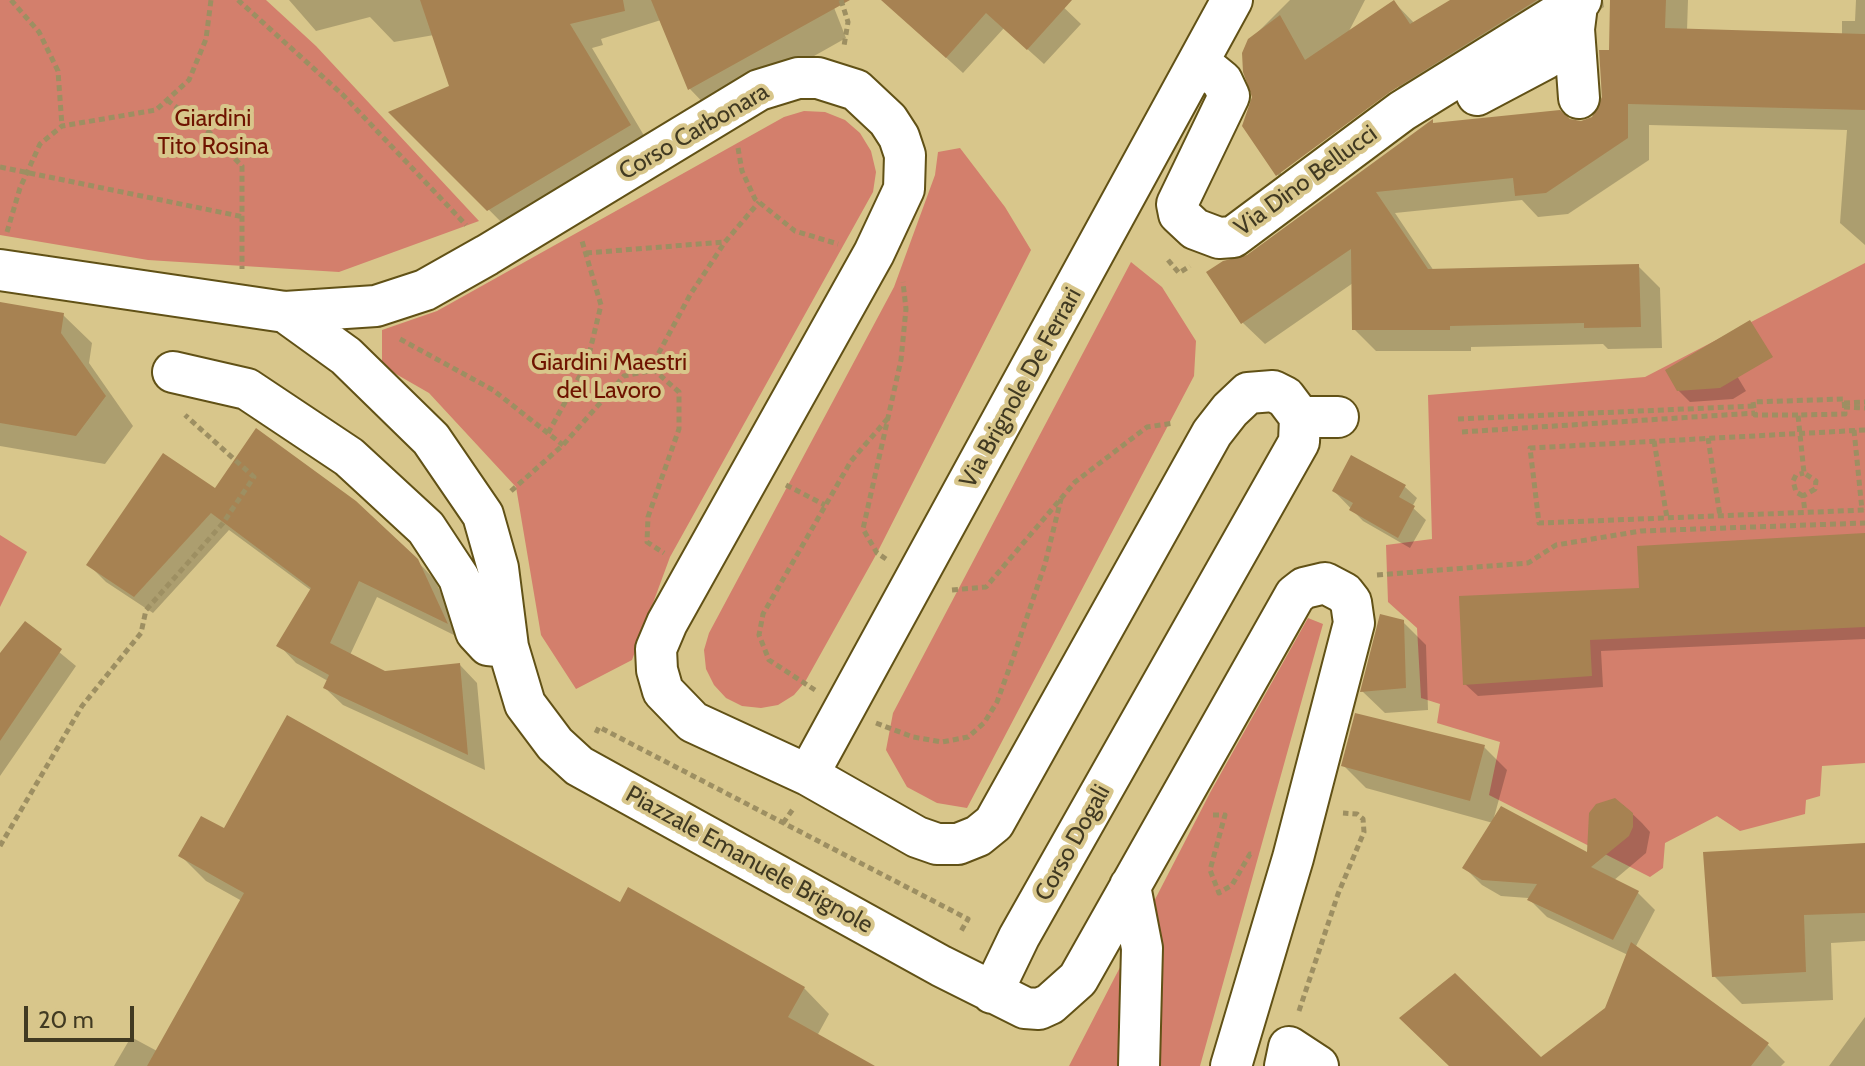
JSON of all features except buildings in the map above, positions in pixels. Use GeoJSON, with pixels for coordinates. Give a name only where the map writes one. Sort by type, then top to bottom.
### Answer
{"type":"FeatureCollection","features":[{"type":"Feature","properties":{"kind":"street","name":"Via Brignole De Ferrari"},"geometry":{"type":"LineString","coordinates":[[808,775],[1232,0]]}},
{"type":"Feature","properties":{"kind":"street","name":"Via Dino Bellucci"},"geometry":{"type":"LineString","coordinates":[[1200,63],[1222,81],[1229,96],[1181,189],[1177,204],[1179,214],[1195,229],[1219,238],[1233,237],[1402,111],[1577,11]]}},
{"type":"Feature","properties":{"kind":"street"},"geometry":{"type":"LineString","coordinates":[[1477,95],[1545,59],[1577,11]]}},
{"type":"Feature","properties":{"kind":"street"},"geometry":{"type":"LineString","coordinates":[[1577,11],[1579,98]]}},
{"type":"Feature","properties":{"kind":"street","name":"Corso Carbonara"},"geometry":{"type":"LineString","coordinates":[[2,256],[285,312],[376,306],[425,290],[759,90],[798,78],[838,82],[856,90],[888,120],[905,155],[904,189],[874,253],[693,574],[656,649],[657,670],[663,691],[693,722],[808,775]]}},
{"type":"Feature","properties":{"kind":"street"},"geometry":{"type":"LineString","coordinates":[[173,372],[247,389],[349,457],[426,528],[459,578],[476,632],[488,645],[508,647],[498,568],[483,515],[431,439],[346,356],[285,312]]}},
{"type":"Feature","properties":{"kind":"street","name":"Corso Dogali"},"geometry":{"type":"LineString","coordinates":[[808,775],[917,837],[937,844],[958,844],[978,836],[994,823],[1212,433],[1237,400],[1261,390],[1285,397],[1319,417],[1299,442],[1019,937],[992,993]]}},
{"type":"Feature","properties":{"kind":"street"},"geometry":{"type":"LineString","coordinates":[[992,993],[1025,1008],[1039,1009],[1050,1004],[1078,979],[1295,595],[1304,588],[1325,583],[1344,593],[1351,602],[1354,623],[1293,858],[1231,1066]]}},
{"type":"Feature","properties":{"kind":"street","name":"Piazzale Emanuele Brignole"},"geometry":{"type":"LineString","coordinates":[[508,647],[525,704],[555,744],[579,766],[992,993]]}},
{"type":"Feature","properties":{"kind":"street"},"geometry":{"type":"LineString","coordinates":[[1130,886],[1142,948],[1139,1066]]}},
{"type":"Feature","properties":{"kind":"path"},"geometry":{"type":"LineString","coordinates":[[11,0],[39,32],[58,71],[62,126]]}},
{"type":"Feature","properties":{"kind":"path"},"geometry":{"type":"LineString","coordinates":[[2,256],[27,172],[40,144],[62,126],[156,110],[189,80],[206,39],[211,0]]}},
{"type":"Feature","properties":{"kind":"path"},"geometry":{"type":"LineString","coordinates":[[238,0],[343,95],[491,252]]}},
{"type":"Feature","properties":{"kind":"path"},"geometry":{"type":"LineString","coordinates":[[838,82],[848,22],[841,0]]}},
{"type":"Feature","properties":{"kind":"path"},"geometry":{"type":"LineString","coordinates":[[167,100],[209,132],[242,166],[242,276]]}},
{"type":"Feature","properties":{"kind":"path"},"geometry":{"type":"LineString","coordinates":[[731,108],[742,171],[759,202],[795,231],[874,253],[902,270],[906,309],[901,360],[863,529],[877,553],[916,579],[958,591],[986,587],[1075,482],[1147,427],[1187,421],[1212,433]]}},
{"type":"Feature","properties":{"kind":"path"},"geometry":{"type":"LineString","coordinates":[[0,167],[244,217]]}},
{"type":"Feature","properties":{"kind":"path"},"geometry":{"type":"LineString","coordinates":[[649,371],[690,295],[725,242],[759,202]]}},
{"type":"Feature","properties":{"kind":"path"},"geometry":{"type":"LineString","coordinates":[[548,433],[587,363],[601,305],[572,204]]}},
{"type":"Feature","properties":{"kind":"path"},"geometry":{"type":"LineString","coordinates":[[586,253],[725,242]]}},
{"type":"Feature","properties":{"kind":"path"},"geometry":{"type":"LineString","coordinates":[[347,308],[493,390],[563,445]]}},
{"type":"Feature","properties":{"kind":"path"},"geometry":{"type":"LineString","coordinates":[[483,515],[563,445],[624,376],[654,370],[679,392],[679,429],[648,517],[647,542],[693,574]]}},
{"type":"Feature","properties":{"kind":"path"},"geometry":{"type":"LineString","coordinates":[[0,846],[82,706],[141,633],[146,610],[223,523],[254,477],[188,418],[164,385],[173,372]]}},
{"type":"Feature","properties":{"kind":"path"},"geometry":{"type":"LineString","coordinates":[[1458,419],[1754,409],[1798,415],[1845,414],[1844,399],[1753,402],[1754,409]]}},
{"type":"Feature","properties":{"kind":"path"},"geometry":{"type":"LineString","coordinates":[[1844,405],[1865,405]]}},
{"type":"Feature","properties":{"kind":"path"},"geometry":{"type":"LineString","coordinates":[[1462,432],[1754,409]]}},
{"type":"Feature","properties":{"kind":"path"},"geometry":{"type":"LineString","coordinates":[[1798,415],[1804,473]]}},
{"type":"Feature","properties":{"kind":"path"},"geometry":{"type":"LineString","coordinates":[[890,416],[851,461],[763,614],[759,635],[769,660],[788,675],[883,726],[942,742],[968,737],[984,723],[997,702],[1027,618],[1062,496]]}},
{"type":"Feature","properties":{"kind":"path"},"geometry":{"type":"LineString","coordinates":[[1854,430],[1863,510],[1539,523],[1530,448],[1854,430],[1865,430]]}},
{"type":"Feature","properties":{"kind":"path"},"geometry":{"type":"LineString","coordinates":[[1708,438],[1720,516]]}},
{"type":"Feature","properties":{"kind":"path"},"geometry":{"type":"LineString","coordinates":[[1654,441],[1667,518]]}},
{"type":"Feature","properties":{"kind":"path"},"geometry":{"type":"LineString","coordinates":[[1804,473],[1816,481],[1815,489],[1803,496],[1796,492],[1793,481],[1796,475],[1804,473]]}},
{"type":"Feature","properties":{"kind":"path"},"geometry":{"type":"LineString","coordinates":[[1803,496],[1805,512]]}},
{"type":"Feature","properties":{"kind":"path"},"geometry":{"type":"LineString","coordinates":[[1351,602],[1379,573],[1528,563],[1556,545],[1641,531],[1865,523]]}},
{"type":"Feature","properties":{"kind":"path"},"geometry":{"type":"LineString","coordinates":[[579,766],[599,727],[968,919],[941,966]]}},
{"type":"Feature","properties":{"kind":"path"},"geometry":{"type":"LineString","coordinates":[[1203,823],[1213,815],[1225,815],[1210,870],[1219,893],[1232,885],[1250,854],[1263,854]]}},
{"type":"Feature","properties":{"kind":"path"},"geometry":{"type":"LineString","coordinates":[[1298,1060],[1305,988],[1364,832]]}},
{"type":"Feature","properties":{"kind":"green space","name":"Giardini Tito Rosina"},"geometry":{"type":"Polygon","coordinates":[[[0,0],[266,0],[316,46],[479,221],[339,272],[148,260],[0,235],[0,0]]]}},
{"type":"Feature","properties":{"kind":"green space","name":"Giardini Maestri del Lavoro"},"geometry":{"type":"Polygon","coordinates":[[[804,111],[825,112],[845,120],[860,133],[871,151],[876,172],[873,192],[670,557],[632,660],[576,689],[541,635],[516,487],[429,393],[382,366],[382,330],[437,311],[784,117],[804,111]]]}},
{"type":"Feature","properties":{"kind":"green space"},"geometry":{"type":"Polygon","coordinates":[[[960,148],[1005,207],[1031,250],[877,553],[805,682],[794,695],[778,705],[761,708],[742,706],[726,698],[714,685],[706,669],[704,650],[709,633],[894,287],[935,175],[938,152],[960,148]]]}},
{"type":"Feature","properties":{"kind":"green space"},"geometry":{"type":"Polygon","coordinates":[[[1131,262],[1162,287],[1196,341],[1194,376],[967,808],[937,803],[907,787],[886,750],[893,713],[1131,262]]]}},
{"type":"Feature","properties":{"kind":"green space"},"geometry":{"type":"Polygon","coordinates":[[[1865,263],[1865,763],[1822,766],[1820,796],[1806,800],[1805,814],[1740,831],[1717,816],[1665,843],[1663,868],[1650,877],[1489,795],[1500,742],[1437,723],[1440,704],[1421,698],[1417,628],[1388,602],[1386,545],[1432,539],[1428,395],[1645,377],[1865,263]]]}},
{"type":"Feature","properties":{"kind":"green space"},"geometry":{"type":"Polygon","coordinates":[[[0,535],[27,552],[0,607],[0,535]]]}},
{"type":"Feature","properties":{"kind":"green space"},"geometry":{"type":"Polygon","coordinates":[[[1308,618],[1323,624],[1200,1066],[1069,1066],[1211,791],[1308,618]]]}}]}
